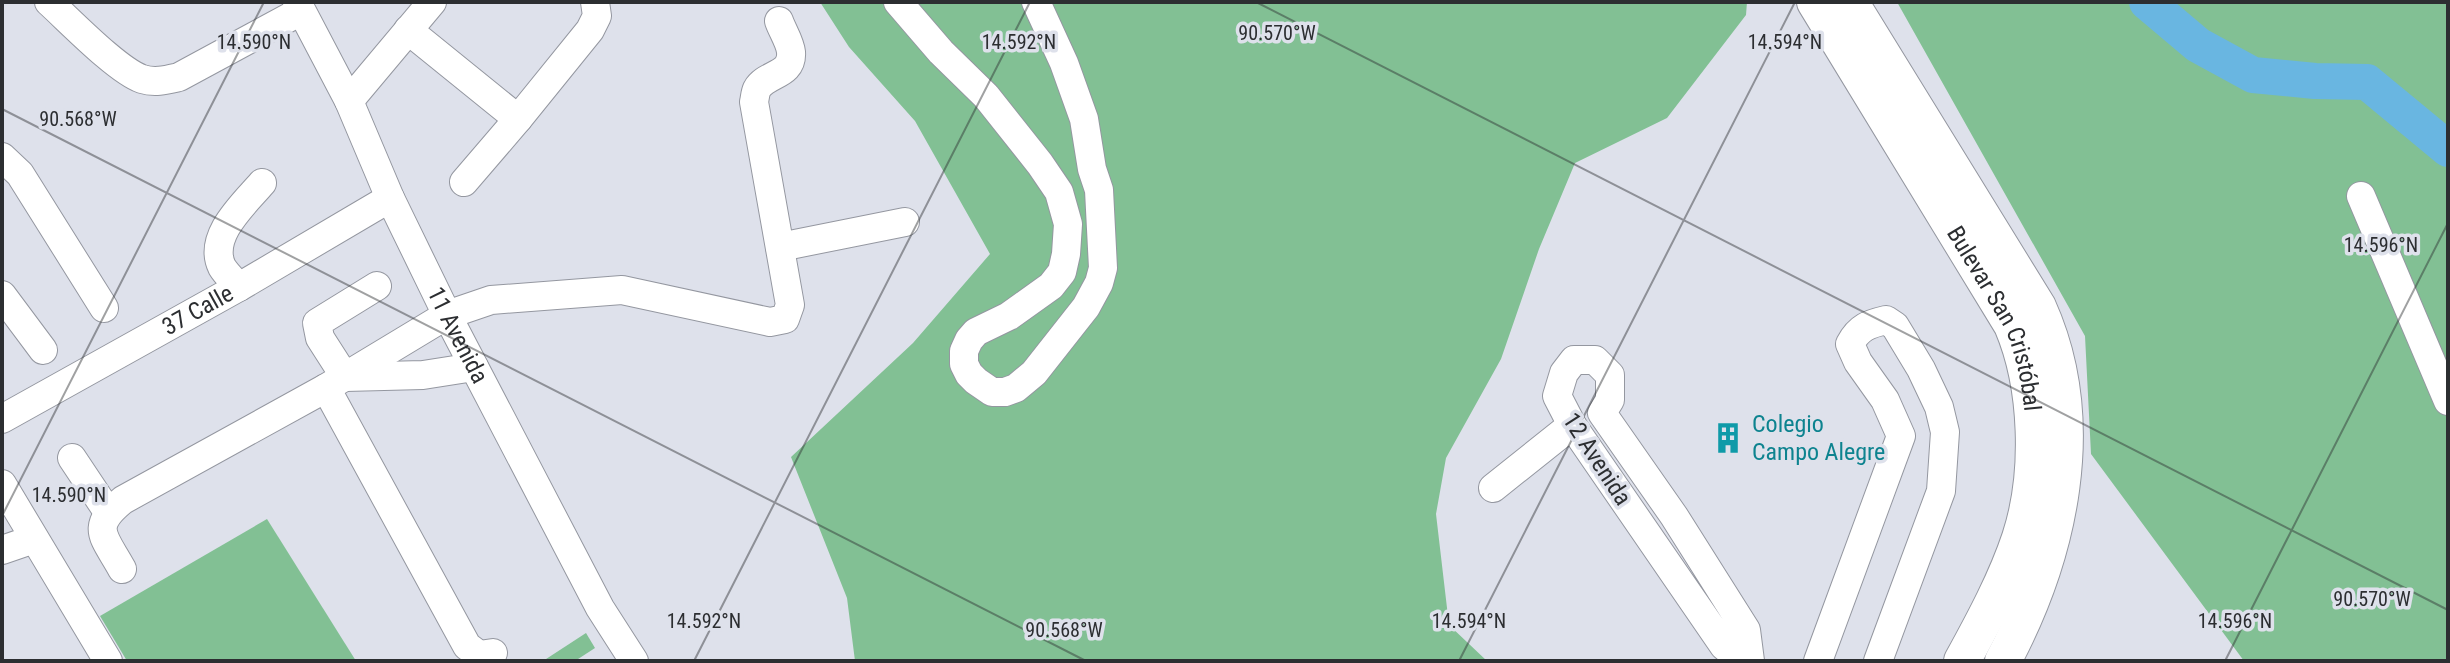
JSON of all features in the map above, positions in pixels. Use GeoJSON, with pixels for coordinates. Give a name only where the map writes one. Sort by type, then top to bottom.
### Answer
{"type":"FeatureCollection","features":[{"type":"Feature","properties":{"kind":"main road","name":"Bulevar San Cristóbal"},"geometry":{"type":"LineString","coordinates":[[1815,2],[2012,325],[2023,351],[2030,383],[2033,447],[2030,492],[2011,563],[1962,661]]}},
{"type":"Feature","properties":{"kind":"main road","name":"Bulevar San Cristóbal"},"geometry":{"type":"LineString","coordinates":[[1850,2],[2038,307],[2050,334],[2059,367],[2065,403],[2065,452],[2053,533],[2044,570],[2029,609],[2003,661]]}},
{"type":"Feature","properties":{"kind":"street"},"geometry":{"type":"LineString","coordinates":[[49,2],[126,70],[142,79],[158,82],[179,77],[299,6]]}},
{"type":"Feature","properties":{"kind":"street"},"geometry":{"type":"LineString","coordinates":[[349,101],[432,2]]}},
{"type":"Feature","properties":{"kind":"street"},"geometry":{"type":"LineString","coordinates":[[464,182],[590,30],[597,16],[595,2]]}},
{"type":"Feature","properties":{"kind":"street"},"geometry":{"type":"LineString","coordinates":[[898,2],[941,52],[986,96],[1040,164],[1059,192],[1068,224],[1062,272],[1051,286],[1009,316],[976,332],[964,351],[964,364],[976,381],[992,392],[1005,392],[1016,388],[1034,373],[1086,307],[1103,268],[1099,190],[1092,169],[1084,119],[1064,63],[1036,2]]}},
{"type":"Feature","properties":{"kind":"street","name":"11 Avenida"},"geometry":{"type":"LineString","coordinates":[[299,6],[349,101],[390,198],[447,315],[600,608],[634,661]]}},
{"type":"Feature","properties":{"kind":"street"},"geometry":{"type":"LineString","coordinates":[[122,569],[101,530],[108,512],[123,500],[336,383],[447,315],[491,300],[622,290],[770,322],[785,319],[790,305],[754,102],[757,89],[789,65],[791,51],[779,21]]}},
{"type":"Feature","properties":{"kind":"street"},"geometry":{"type":"LineString","coordinates":[[408,30],[518,119]]}},
{"type":"Feature","properties":{"kind":"street"},"geometry":{"type":"LineString","coordinates":[[2,157],[20,174],[104,308]]}},
{"type":"Feature","properties":{"kind":"street"},"geometry":{"type":"LineString","coordinates":[[239,287],[222,267],[219,254],[222,238],[232,218],[262,183]]}},
{"type":"Feature","properties":{"kind":"street"},"geometry":{"type":"LineString","coordinates":[[2361,196],[2448,401]]}},
{"type":"Feature","properties":{"kind":"street","name":"37 Calle"},"geometry":{"type":"LineString","coordinates":[[2,419],[239,287],[390,198]]}},
{"type":"Feature","properties":{"kind":"street"},"geometry":{"type":"LineString","coordinates":[[780,247],[905,222]]}},
{"type":"Feature","properties":{"kind":"street"},"geometry":{"type":"LineString","coordinates":[[377,286],[317,323],[320,338],[336,383],[467,646],[479,655],[493,653],[478,661]]}},
{"type":"Feature","properties":{"kind":"street"},"geometry":{"type":"LineString","coordinates":[[2,295],[43,350]]}},
{"type":"Feature","properties":{"kind":"street"},"geometry":{"type":"LineString","coordinates":[[1878,661],[1941,491],[1945,432],[1939,407],[1921,369],[1895,326],[1886,320],[1868,324],[1856,332],[1850,344],[1858,362],[1885,400],[1901,436]]}},
{"type":"Feature","properties":{"kind":"street","name":"12 Avenida"},"geometry":{"type":"LineString","coordinates":[[1742,661],[1724,646],[1572,425],[1557,396],[1564,373],[1574,360],[1595,360],[1610,375],[1610,400],[1602,413],[1674,516],[1746,630],[1750,661]]}},
{"type":"Feature","properties":{"kind":"street"},"geometry":{"type":"LineString","coordinates":[[336,383],[474,367]]}},
{"type":"Feature","properties":{"kind":"street"},"geometry":{"type":"LineString","coordinates":[[1818,661],[1908,422],[1922,418],[1945,432]]}},
{"type":"Feature","properties":{"kind":"street"},"geometry":{"type":"LineString","coordinates":[[1493,488],[1572,425]]}},
{"type":"Feature","properties":{"kind":"street"},"geometry":{"type":"LineString","coordinates":[[72,458],[108,512]]}},
{"type":"Feature","properties":{"kind":"street"},"geometry":{"type":"LineString","coordinates":[[2,484],[108,661]]}},
{"type":"Feature","properties":{"kind":"street"},"geometry":{"type":"LineString","coordinates":[[2,550],[34,539]]}},
{"type":"Feature","properties":{"kind":"green space"},"geometry":{"type":"Polygon","coordinates":[[[820,2],[1747,2],[1746,15],[1667,118],[1575,163],[1539,249],[1501,359],[1446,458],[1436,514],[1449,625],[1487,661],[855,661],[847,598],[791,457],[913,343],[990,254],[915,121],[849,47],[820,2]]]}},
{"type":"Feature","properties":{"kind":"green space"},"geometry":{"type":"Polygon","coordinates":[[[1897,2],[2448,2],[2448,661],[2244,661],[2091,454],[2085,336],[1897,2]]]}},
{"type":"Feature","properties":{"kind":"green space"},"geometry":{"type":"Polygon","coordinates":[[[267,519],[356,661],[127,661],[100,616],[267,519]]]}},
{"type":"Feature","properties":{"kind":"green space"},"geometry":{"type":"Polygon","coordinates":[[[586,633],[595,648],[575,661],[543,661],[586,633]]]}},
{"type":"Feature","properties":{"kind":"waterway"},"geometry":{"type":"LineString","coordinates":[[2147,2],[2198,45],[2253,75],[2367,82],[2448,149]]}},
{"type":"Feature","properties":{"kind":"place","name":"Colegio Campo Alegre"},"geometry":{"type":"Point","coordinates":[1728,438]}}]}
